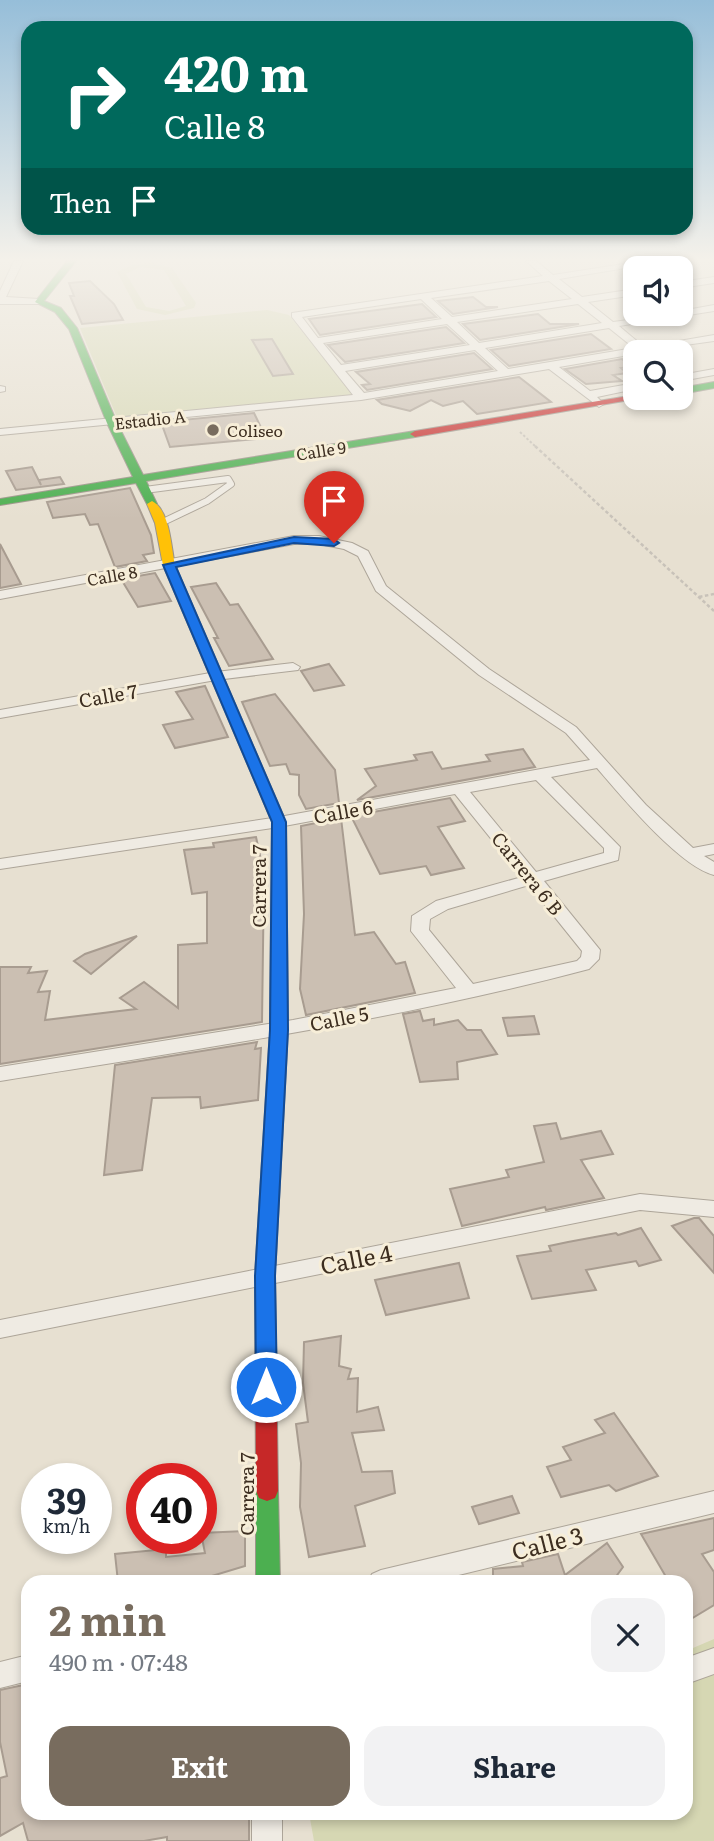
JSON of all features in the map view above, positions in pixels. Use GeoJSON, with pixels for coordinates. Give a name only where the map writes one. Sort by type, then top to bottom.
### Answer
{"type":"FeatureCollection","features":[{"type":"Feature","properties":{"kind":"street","name":"Carrera 7"},"geometry":{"type":"LineString","coordinates":[[81,347],[112,423],[161,523],[169,565],[279,822],[279,1030],[265,1276],[268,1575]]}},
{"type":"Feature","properties":{"kind":"street"},"geometry":{"type":"LineString","coordinates":[[321,347],[361,397]]}},
{"type":"Feature","properties":{"kind":"street"},"geometry":{"type":"LineString","coordinates":[[338,369],[471,347]]}},
{"type":"Feature","properties":{"kind":"street"},"geometry":{"type":"LineString","coordinates":[[478,347],[508,374]]}},
{"type":"Feature","properties":{"kind":"street","name":"Estadio A"},"geometry":{"type":"LineString","coordinates":[[0,432],[361,397],[623,355]]}},
{"type":"Feature","properties":{"kind":"street"},"geometry":{"type":"LineString","coordinates":[[553,367],[594,400],[623,390]]}},
{"type":"Feature","properties":{"kind":"street"},"geometry":{"type":"LineString","coordinates":[[693,382],[714,372]]}},
{"type":"Feature","properties":{"kind":"street"},"geometry":{"type":"LineString","coordinates":[[693,386],[714,385]]}},
{"type":"Feature","properties":{"kind":"street","name":"Calle 9"},"geometry":{"type":"LineString","coordinates":[[0,502],[143,484],[594,400],[623,400]]}},
{"type":"Feature","properties":{"kind":"street","name":"Calle 8"},"geometry":{"type":"LineString","coordinates":[[0,595],[294,540],[348,546],[363,554],[380,588],[484,672],[571,730],[601,763]]}},
{"type":"Feature","properties":{"kind":"street","name":"Calle 7"},"geometry":{"type":"LineString","coordinates":[[0,714],[216,676],[293,667]]}},
{"type":"Feature","properties":{"kind":"street"},"geometry":{"type":"LineString","coordinates":[[601,763],[640,807],[690,854],[714,870]]}},
{"type":"Feature","properties":{"kind":"street","name":"Calle 6"},"geometry":{"type":"LineString","coordinates":[[0,864],[279,822],[601,763]]}},
{"type":"Feature","properties":{"kind":"street"},"geometry":{"type":"LineString","coordinates":[[470,993],[420,931],[421,916],[442,905],[612,856],[612,847],[539,774]]}},
{"type":"Feature","properties":{"kind":"street","name":"Carrera 6 B"},"geometry":{"type":"LineString","coordinates":[[459,789],[591,950],[590,959]]}},
{"type":"Feature","properties":{"kind":"street"},"geometry":{"type":"LineString","coordinates":[[690,854],[714,849]]}},
{"type":"Feature","properties":{"kind":"street","name":"Calle 5"},"geometry":{"type":"LineString","coordinates":[[0,1074],[279,1030],[470,993],[583,965],[590,959]]}},
{"type":"Feature","properties":{"kind":"street","name":"Calle 4"},"geometry":{"type":"LineString","coordinates":[[0,1329],[640,1202],[714,1209]]}},
{"type":"Feature","properties":{"kind":"street","name":"Calle 3"},"geometry":{"type":"LineString","coordinates":[[410,1575],[714,1502]]}},
{"type":"Feature","properties":{"kind":"street"},"geometry":{"type":"LineString","coordinates":[[693,1668],[714,1661]]}},
{"type":"Feature","properties":{"kind":"street"},"geometry":{"type":"LineString","coordinates":[[0,1675],[21,1670]]}},
{"type":"Feature","properties":{"kind":"street"},"geometry":{"type":"LineString","coordinates":[[267,1820],[267,1841]]}},
{"type":"Feature","properties":{"kind":"lane"},"geometry":{"type":"LineString","coordinates":[[143,484],[228,479],[231,484],[207,501],[161,523]]}},
{"type":"Feature","properties":{"kind":"path"},"geometry":{"type":"LineString","coordinates":[[513,426],[714,611]]}},
{"type":"Feature","properties":{"kind":"path"},"geometry":{"type":"LineString","coordinates":[[698,597],[714,594]]}},
{"type":"Feature","properties":{"kind":"green space"},"geometry":{"type":"Polygon","coordinates":[[[88,347],[315,347],[355,396],[118,420],[88,347]]]}},
{"type":"Feature","properties":{"kind":"green space"},"geometry":{"type":"Polygon","coordinates":[[[714,1639],[714,1841],[314,1841],[310,1820],[693,1820],[693,1648],[714,1639]]]}},
{"type":"Feature","properties":{"kind":"building"},"geometry":{"type":"Polygon","coordinates":[[[256,347],[277,347],[293,374],[273,376],[256,347]]]}},
{"type":"Feature","properties":{"kind":"building"},"geometry":{"type":"Polygon","coordinates":[[[330,347],[439,347],[345,362],[330,347]]]}},
{"type":"Feature","properties":{"kind":"building"},"geometry":{"type":"Polygon","coordinates":[[[510,347],[611,349],[509,366],[491,350],[510,347]]]}},
{"type":"Feature","properties":{"kind":"building"},"geometry":{"type":"Polygon","coordinates":[[[474,353],[492,369],[367,390],[362,385],[370,384],[356,372],[474,353]]]}},
{"type":"Feature","properties":{"kind":"building"},"geometry":{"type":"Polygon","coordinates":[[[623,360],[623,374],[613,375],[622,381],[586,384],[565,369],[623,360]]]}},
{"type":"Feature","properties":{"kind":"building"},"geometry":{"type":"Polygon","coordinates":[[[519,377],[551,402],[477,414],[463,401],[443,406],[431,400],[410,411],[382,404],[377,400],[519,377]]]}},
{"type":"Feature","properties":{"kind":"building","name":"Coliseo"},"geometry":{"type":"Polygon","coordinates":[[[254,413],[266,438],[170,447],[161,422],[254,413]]]}},
{"type":"Feature","properties":{"kind":"building"},"geometry":{"type":"Polygon","coordinates":[[[32,467],[41,485],[39,480],[60,477],[64,484],[16,490],[6,471],[32,467]]]}},
{"type":"Feature","properties":{"kind":"building"},"geometry":{"type":"Polygon","coordinates":[[[130,488],[151,535],[154,553],[143,555],[147,561],[115,567],[98,524],[90,525],[85,514],[53,518],[47,502],[130,488]]]}},
{"type":"Feature","properties":{"kind":"building"},"geometry":{"type":"Polygon","coordinates":[[[0,544],[21,584],[0,588],[0,544]]]}},
{"type":"Feature","properties":{"kind":"building"},"geometry":{"type":"Polygon","coordinates":[[[155,573],[171,601],[138,607],[121,579],[155,573]]]}},
{"type":"Feature","properties":{"kind":"building"},"geometry":{"type":"Polygon","coordinates":[[[216,583],[230,605],[238,604],[273,659],[229,666],[214,638],[218,638],[191,587],[216,583]]]}},
{"type":"Feature","properties":{"kind":"building"},"geometry":{"type":"Polygon","coordinates":[[[329,664],[344,685],[314,691],[301,671],[329,664]]]}},
{"type":"Feature","properties":{"kind":"building"},"geometry":{"type":"Polygon","coordinates":[[[205,686],[228,737],[175,748],[163,725],[193,719],[176,692],[205,686]]]}},
{"type":"Feature","properties":{"kind":"building"},"geometry":{"type":"Polygon","coordinates":[[[275,694],[335,770],[339,803],[306,809],[299,795],[299,775],[290,774],[286,764],[270,766],[242,702],[275,694]]]}},
{"type":"Feature","properties":{"kind":"building"},"geometry":{"type":"Polygon","coordinates":[[[523,749],[535,767],[357,800],[376,786],[365,769],[417,760],[414,755],[432,752],[442,769],[490,761],[486,755],[523,749]]]}},
{"type":"Feature","properties":{"kind":"building"},"geometry":{"type":"Polygon","coordinates":[[[450,798],[465,821],[438,827],[464,868],[431,875],[426,866],[380,874],[351,816],[450,798]]]}},
{"type":"Feature","properties":{"kind":"building"},"geometry":{"type":"Polygon","coordinates":[[[341,818],[355,935],[374,932],[396,964],[405,962],[415,993],[306,1015],[300,989],[304,914],[301,826],[341,818]]]}},
{"type":"Feature","properties":{"kind":"building"},"geometry":{"type":"Polygon","coordinates":[[[256,837],[264,874],[262,1022],[0,1064],[0,967],[31,967],[28,973],[47,971],[38,992],[50,991],[45,1020],[136,1009],[120,998],[144,982],[178,1008],[178,945],[207,943],[207,892],[192,894],[184,850],[214,847],[213,843],[256,837]]]}},
{"type":"Feature","properties":{"kind":"building"},"geometry":{"type":"Polygon","coordinates":[[[137,936],[91,974],[74,961],[85,954],[137,936]]]}},
{"type":"Feature","properties":{"kind":"building"},"geometry":{"type":"Polygon","coordinates":[[[420,1011],[423,1021],[434,1019],[434,1025],[458,1020],[467,1030],[481,1030],[497,1054],[457,1062],[458,1079],[420,1082],[403,1014],[420,1011]]]}},
{"type":"Feature","properties":{"kind":"building"},"geometry":{"type":"Polygon","coordinates":[[[534,1016],[539,1034],[508,1036],[503,1018],[534,1016]]]}},
{"type":"Feature","properties":{"kind":"building"},"geometry":{"type":"Polygon","coordinates":[[[257,1042],[255,1049],[261,1048],[258,1100],[201,1108],[200,1097],[152,1098],[142,1170],[104,1175],[115,1065],[257,1042]]]}},
{"type":"Feature","properties":{"kind":"building"},"geometry":{"type":"Polygon","coordinates":[[[556,1123],[561,1139],[601,1131],[613,1154],[581,1160],[604,1198],[546,1210],[545,1207],[462,1226],[450,1189],[509,1177],[506,1170],[544,1162],[534,1126],[556,1123]]]}},
{"type":"Feature","properties":{"kind":"building"},"geometry":{"type":"Polygon","coordinates":[[[699,1218],[714,1236],[714,1273],[672,1226],[699,1218]]]}},
{"type":"Feature","properties":{"kind":"building"},"geometry":{"type":"Polygon","coordinates":[[[641,1228],[661,1260],[639,1266],[636,1261],[586,1270],[596,1290],[532,1299],[517,1256],[551,1251],[549,1246],[616,1233],[618,1235],[641,1228]]]}},
{"type":"Feature","properties":{"kind":"building"},"geometry":{"type":"Polygon","coordinates":[[[459,1263],[469,1298],[386,1315],[375,1280],[459,1263]]]}},
{"type":"Feature","properties":{"kind":"building"},"geometry":{"type":"Polygon","coordinates":[[[341,1336],[339,1366],[351,1369],[348,1379],[358,1378],[357,1412],[378,1407],[384,1430],[352,1433],[362,1472],[392,1471],[395,1493],[355,1506],[365,1546],[309,1557],[300,1507],[301,1463],[296,1424],[308,1422],[303,1383],[304,1342],[341,1336]]]}},
{"type":"Feature","properties":{"kind":"building"},"geometry":{"type":"Polygon","coordinates":[[[614,1413],[658,1476],[616,1491],[609,1485],[561,1497],[547,1467],[571,1460],[563,1447],[605,1433],[595,1420],[614,1413]]]}},
{"type":"Feature","properties":{"kind":"building"},"geometry":{"type":"Polygon","coordinates":[[[512,1496],[519,1513],[479,1524],[472,1507],[512,1496]]]}},
{"type":"Feature","properties":{"kind":"building"},"geometry":{"type":"Polygon","coordinates":[[[714,1518],[714,1550],[702,1554],[714,1572],[714,1605],[693,1618],[693,1575],[665,1575],[641,1534],[714,1518]]]}},
{"type":"Feature","properties":{"kind":"building"},"geometry":{"type":"Polygon","coordinates":[[[245,1531],[245,1566],[215,1575],[117,1575],[115,1554],[166,1554],[166,1557],[217,1554],[217,1532],[245,1531]]]}},
{"type":"Feature","properties":{"kind":"building"},"geometry":{"type":"Polygon","coordinates":[[[607,1543],[623,1567],[617,1575],[565,1575],[607,1543]]]}},
{"type":"Feature","properties":{"kind":"building"},"geometry":{"type":"Polygon","coordinates":[[[558,1554],[565,1575],[493,1575],[493,1569],[523,1566],[522,1562],[558,1554]]]}},
{"type":"Feature","properties":{"kind":"building"},"geometry":{"type":"Polygon","coordinates":[[[21,1686],[21,1820],[249,1820],[249,1841],[167,1841],[167,1837],[144,1841],[28,1841],[23,1823],[0,1836],[0,1778],[7,1776],[0,1742],[0,1690],[21,1686]]]}},
{"type":"Feature","properties":{"kind":"traffic: fast"},"geometry":{"type":"LineString","coordinates":[[81,347],[112,423],[152,504]]}},
{"type":"Feature","properties":{"kind":"traffic: fast"},"geometry":{"type":"LineString","coordinates":[[693,389],[714,385]]}},
{"type":"Feature","properties":{"kind":"traffic: fast"},"geometry":{"type":"LineString","coordinates":[[0,502],[415,434]]}},
{"type":"Feature","properties":{"kind":"traffic: fast"},"geometry":{"type":"LineString","coordinates":[[267,1491],[268,1575]]}},
{"type":"Feature","properties":{"kind":"traffic: slow"},"geometry":{"type":"LineString","coordinates":[[152,504],[161,523],[169,565],[279,822],[279,1029]]}},
{"type":"Feature","properties":{"kind":"traffic: jam"},"geometry":{"type":"LineString","coordinates":[[415,434],[623,400]]}},
{"type":"Feature","properties":{"kind":"traffic: jam"},"geometry":{"type":"LineString","coordinates":[[267,1491],[265,1276],[279,1029]]}},
{"type":"Feature","properties":{"kind":"place","name":"Coliseo"},"geometry":{"type":"Point","coordinates":[213,430]}},
{"type":"Feature","properties":{"kind":"route"},"geometry":{"type":"LineString","coordinates":[[266,1387],[265,1276],[279,1030],[279,822],[169,565],[294,540],[334,543]]}}]}
